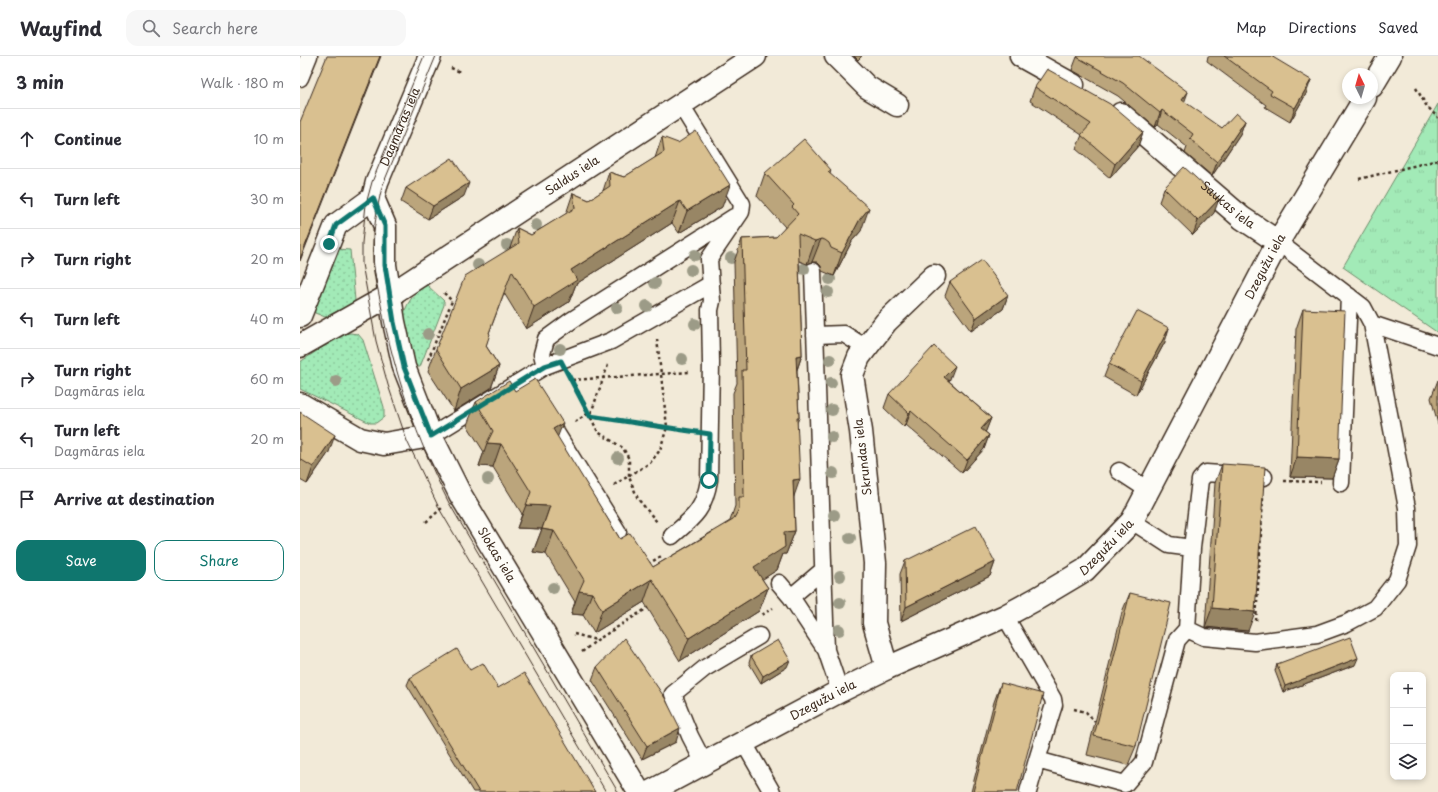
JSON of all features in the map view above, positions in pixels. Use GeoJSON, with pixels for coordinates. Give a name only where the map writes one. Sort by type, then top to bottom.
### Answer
{"type":"FeatureCollection","features":[{"type":"Feature","properties":{"kind":"street","name":"Dagmāras iela"},"geometry":{"type":"LineString","coordinates":[[373,198],[377,182],[430,56]]}},
{"type":"Feature","properties":{"kind":"street","name":"Saldus iela"},"geometry":{"type":"LineString","coordinates":[[300,346],[390,295],[755,56]]}},
{"type":"Feature","properties":{"kind":"street"},"geometry":{"type":"LineString","coordinates":[[836,56],[867,87],[898,105]]}},
{"type":"Feature","properties":{"kind":"street","name":"Saukas iela"},"geometry":{"type":"LineString","coordinates":[[1021,56],[1112,107],[1242,218],[1278,242]]}},
{"type":"Feature","properties":{"kind":"street"},"geometry":{"type":"LineString","coordinates":[[1378,76],[1390,56]]}},
{"type":"Feature","properties":{"kind":"street","name":"Dzegužu iela"},"geometry":{"type":"LineString","coordinates":[[650,792],[840,691],[887,668],[1005,616],[1085,570],[1109,547],[1132,521],[1278,242],[1361,104]]}},
{"type":"Feature","properties":{"kind":"street"},"geometry":{"type":"LineString","coordinates":[[300,316],[336,225],[373,198],[385,226],[384,243],[390,295],[404,367],[431,436],[384,444],[360,439],[300,404]]}},
{"type":"Feature","properties":{"kind":"street","name":"Skrundas iela"},"geometry":{"type":"LineString","coordinates":[[887,668],[874,623],[875,563],[861,431],[852,376],[859,356],[886,322],[934,276]]}},
{"type":"Feature","properties":{"kind":"street","name":"Slokas iela"},"geometry":{"type":"LineString","coordinates":[[431,436],[460,494],[639,792]]}},
{"type":"Feature","properties":{"kind":"lane"},"geometry":{"type":"LineString","coordinates":[[300,78],[309,56]]}},
{"type":"Feature","properties":{"kind":"lane"},"geometry":{"type":"LineString","coordinates":[[680,104],[742,204],[741,212],[709,259]]}},
{"type":"Feature","properties":{"kind":"lane"},"geometry":{"type":"LineString","coordinates":[[431,436],[531,391],[545,366],[542,354],[546,339],[572,320],[741,212]]}},
{"type":"Feature","properties":{"kind":"lane"},"geometry":{"type":"LineString","coordinates":[[1187,629],[1204,637],[1255,642],[1317,634],[1347,622],[1375,608],[1397,580],[1408,546],[1407,508],[1372,324],[1363,307],[1278,242]]}},
{"type":"Feature","properties":{"kind":"lane"},"geometry":{"type":"LineString","coordinates":[[672,536],[694,517],[702,505],[709,480],[711,284],[709,259],[703,248],[693,244]]}},
{"type":"Feature","properties":{"kind":"lane"},"geometry":{"type":"LineString","coordinates":[[813,271],[826,650]]}},
{"type":"Feature","properties":{"kind":"lane"},"geometry":{"type":"LineString","coordinates":[[545,366],[611,341],[711,284]]}},
{"type":"Feature","properties":{"kind":"lane"},"geometry":{"type":"LineString","coordinates":[[1341,483],[1349,296]]}},
{"type":"Feature","properties":{"kind":"lane"},"geometry":{"type":"LineString","coordinates":[[1372,324],[1438,346]]}},
{"type":"Feature","properties":{"kind":"lane"},"geometry":{"type":"LineString","coordinates":[[815,335],[844,334],[866,348]]}},
{"type":"Feature","properties":{"kind":"lane"},"geometry":{"type":"LineString","coordinates":[[531,391],[618,532]]}},
{"type":"Feature","properties":{"kind":"lane"},"geometry":{"type":"LineString","coordinates":[[1118,471],[1148,490]]}},
{"type":"Feature","properties":{"kind":"lane"},"geometry":{"type":"LineString","coordinates":[[1037,760],[1125,784],[1144,762],[1177,640],[1187,629],[1192,548],[1200,480],[1206,473],[1264,477]]}},
{"type":"Feature","properties":{"kind":"lane"},"geometry":{"type":"LineString","coordinates":[[1132,521],[1169,545],[1192,548]]}},
{"type":"Feature","properties":{"kind":"lane"},"geometry":{"type":"LineString","coordinates":[[791,597],[823,570]]}},
{"type":"Feature","properties":{"kind":"lane"},"geometry":{"type":"LineString","coordinates":[[779,583],[791,597],[826,650],[840,691]]}},
{"type":"Feature","properties":{"kind":"lane"},"geometry":{"type":"LineString","coordinates":[[1005,616],[1053,699],[1052,711],[1028,792]]}},
{"type":"Feature","properties":{"kind":"lane"},"geometry":{"type":"LineString","coordinates":[[704,763],[690,736],[673,694],[705,668],[758,636]]}},
{"type":"Feature","properties":{"kind":"lane"},"geometry":{"type":"LineString","coordinates":[[744,743],[772,792]]}},
{"type":"Feature","properties":{"kind":"path"},"geometry":{"type":"LineString","coordinates":[[1416,88],[1426,105],[1438,118]]}},
{"type":"Feature","properties":{"kind":"path"},"geometry":{"type":"LineString","coordinates":[[1359,179],[1438,160]]}},
{"type":"Feature","properties":{"kind":"path"},"geometry":{"type":"LineString","coordinates":[[427,363],[452,301],[438,286]]}},
{"type":"Feature","properties":{"kind":"path"},"geometry":{"type":"LineString","coordinates":[[615,485],[650,463],[660,450],[667,427],[660,374],[655,317]]}},
{"type":"Feature","properties":{"kind":"path"},"geometry":{"type":"LineString","coordinates":[[589,415],[605,378],[612,351],[611,341]]}},
{"type":"Feature","properties":{"kind":"path"},"geometry":{"type":"LineString","coordinates":[[561,361],[598,432],[623,448],[629,459],[629,477],[638,499],[672,536]]}},
{"type":"Feature","properties":{"kind":"path"},"geometry":{"type":"LineString","coordinates":[[572,380],[711,370]]}},
{"type":"Feature","properties":{"kind":"path"},"geometry":{"type":"LineString","coordinates":[[580,419],[589,415],[710,434]]}},
{"type":"Feature","properties":{"kind":"path"},"geometry":{"type":"LineString","coordinates":[[1255,642],[1264,477],[1286,481],[1341,483]]}},
{"type":"Feature","properties":{"kind":"path"},"geometry":{"type":"LineString","coordinates":[[641,568],[668,552]]}},
{"type":"Feature","properties":{"kind":"path"},"geometry":{"type":"LineString","coordinates":[[581,653],[597,640],[651,606]]}},
{"type":"Feature","properties":{"kind":"path"},"geometry":{"type":"LineString","coordinates":[[567,632],[597,640]]}},
{"type":"Feature","properties":{"kind":"green space"},"geometry":{"type":"Polygon","coordinates":[[[1438,104],[1438,333],[1343,267],[1438,104]]]}},
{"type":"Feature","properties":{"kind":"green space"},"geometry":{"type":"Polygon","coordinates":[[[336,249],[350,250],[355,300],[354,303],[325,317],[315,313],[314,308],[336,249]]]}},
{"type":"Feature","properties":{"kind":"green space"},"geometry":{"type":"Polygon","coordinates":[[[427,285],[444,301],[444,305],[420,367],[412,367],[403,325],[405,309],[414,295],[427,285]]]}},
{"type":"Feature","properties":{"kind":"green space"},"geometry":{"type":"Polygon","coordinates":[[[350,333],[358,334],[363,340],[384,407],[384,417],[376,423],[370,423],[300,389],[300,362],[341,335],[350,333]]]}},
{"type":"Feature","properties":{"kind":"building"},"geometry":{"type":"Polygon","coordinates":[[[327,56],[380,56],[300,259],[300,122],[327,56]]]}},
{"type":"Feature","properties":{"kind":"building"},"geometry":{"type":"Polygon","coordinates":[[[1139,56],[1188,92],[1182,100],[1222,128],[1236,113],[1245,121],[1217,162],[1190,139],[1193,134],[1162,110],[1160,113],[1123,83],[1077,57],[1139,56]]]}},
{"type":"Feature","properties":{"kind":"building"},"geometry":{"type":"Polygon","coordinates":[[[1224,56],[1271,56],[1311,80],[1295,108],[1270,94],[1272,91],[1224,56]]]}},
{"type":"Feature","properties":{"kind":"building"},"geometry":{"type":"Polygon","coordinates":[[[1047,69],[1110,104],[1143,132],[1115,164],[1081,135],[1091,124],[1035,87],[1047,69]]]}},
{"type":"Feature","properties":{"kind":"building"},"geometry":{"type":"Polygon","coordinates":[[[696,131],[730,185],[687,211],[680,201],[571,270],[577,280],[534,307],[512,271],[489,333],[486,346],[499,366],[461,389],[436,349],[465,276],[519,243],[517,228],[531,235],[575,208],[573,193],[589,200],[610,186],[609,172],[624,177],[664,152],[662,137],[678,143],[696,131]]]}},
{"type":"Feature","properties":{"kind":"building"},"geometry":{"type":"Polygon","coordinates":[[[804,139],[831,170],[828,172],[869,208],[860,219],[842,253],[831,248],[829,243],[825,240],[821,239],[815,241],[798,234],[802,355],[796,356],[800,479],[793,480],[795,531],[784,532],[785,547],[754,567],[768,588],[689,638],[652,579],[602,610],[592,593],[579,591],[584,580],[554,531],[542,529],[550,506],[526,505],[531,492],[501,444],[487,443],[493,431],[476,402],[509,381],[515,391],[535,379],[563,423],[553,429],[620,539],[630,533],[653,567],[733,520],[739,509],[739,497],[744,497],[742,370],[746,370],[742,239],[776,237],[798,214],[792,207],[794,205],[765,173],[804,139]]]}},
{"type":"Feature","properties":{"kind":"building"},"geometry":{"type":"Polygon","coordinates":[[[452,158],[469,183],[433,206],[406,188],[452,158]]]}},
{"type":"Feature","properties":{"kind":"building"},"geometry":{"type":"Polygon","coordinates":[[[1184,167],[1219,199],[1198,221],[1164,188],[1184,167]]]}},
{"type":"Feature","properties":{"kind":"building"},"geometry":{"type":"Polygon","coordinates":[[[982,260],[1008,295],[976,318],[950,282],[982,260]]]}},
{"type":"Feature","properties":{"kind":"building"},"geometry":{"type":"Polygon","coordinates":[[[1303,309],[1345,311],[1339,459],[1297,457],[1303,309]]]}},
{"type":"Feature","properties":{"kind":"building"},"geometry":{"type":"Polygon","coordinates":[[[1137,311],[1169,328],[1141,381],[1109,364],[1137,311]]]}},
{"type":"Feature","properties":{"kind":"building"},"geometry":{"type":"Polygon","coordinates":[[[934,346],[955,366],[944,377],[991,418],[981,429],[989,435],[967,460],[911,411],[909,413],[889,394],[934,346]]]}},
{"type":"Feature","properties":{"kind":"building"},"geometry":{"type":"Polygon","coordinates":[[[300,412],[335,435],[313,467],[300,459],[300,412]]]}},
{"type":"Feature","properties":{"kind":"building"},"geometry":{"type":"Polygon","coordinates":[[[1222,464],[1265,467],[1255,612],[1212,608],[1222,464]]]}},
{"type":"Feature","properties":{"kind":"building"},"geometry":{"type":"Polygon","coordinates":[[[976,526],[995,562],[906,607],[905,561],[976,526]]]}},
{"type":"Feature","properties":{"kind":"building"},"geometry":{"type":"Polygon","coordinates":[[[1130,593],[1171,603],[1136,746],[1094,736],[1130,593]]]}},
{"type":"Feature","properties":{"kind":"building"},"geometry":{"type":"Polygon","coordinates":[[[1350,637],[1358,658],[1285,686],[1277,664],[1350,637]]]}},
{"type":"Feature","properties":{"kind":"building"},"geometry":{"type":"Polygon","coordinates":[[[624,638],[665,698],[680,728],[647,746],[597,667],[624,638]]]}},
{"type":"Feature","properties":{"kind":"building"},"geometry":{"type":"Polygon","coordinates":[[[778,640],[790,660],[763,676],[751,656],[778,640]]]}},
{"type":"Feature","properties":{"kind":"building"},"geometry":{"type":"Polygon","coordinates":[[[457,649],[470,670],[483,663],[498,688],[524,673],[595,792],[479,792],[410,678],[457,649]]]}},
{"type":"Feature","properties":{"kind":"building"},"geometry":{"type":"Polygon","coordinates":[[[1001,683],[1043,694],[1017,792],[973,792],[1001,683]]]}},
{"type":"Feature","properties":{"kind":"tram line"},"geometry":{"type":"LineString","coordinates":[[424,56],[372,182],[366,204],[362,243],[362,264],[376,341],[388,385],[407,441],[440,510],[606,792]]}},
{"type":"Feature","properties":{"kind":"tram line"},"geometry":{"type":"LineString","coordinates":[[436,56],[382,187],[377,211],[373,259],[386,330],[400,381],[417,431],[437,479],[449,503],[618,792]]}},
{"type":"Feature","properties":{"kind":"route"},"geometry":{"type":"LineString","coordinates":[[329,244],[336,225],[373,198],[385,226],[385,265],[394,322],[404,367],[431,436],[545,366],[561,361],[590,416],[710,434],[709,480]]}}]}
